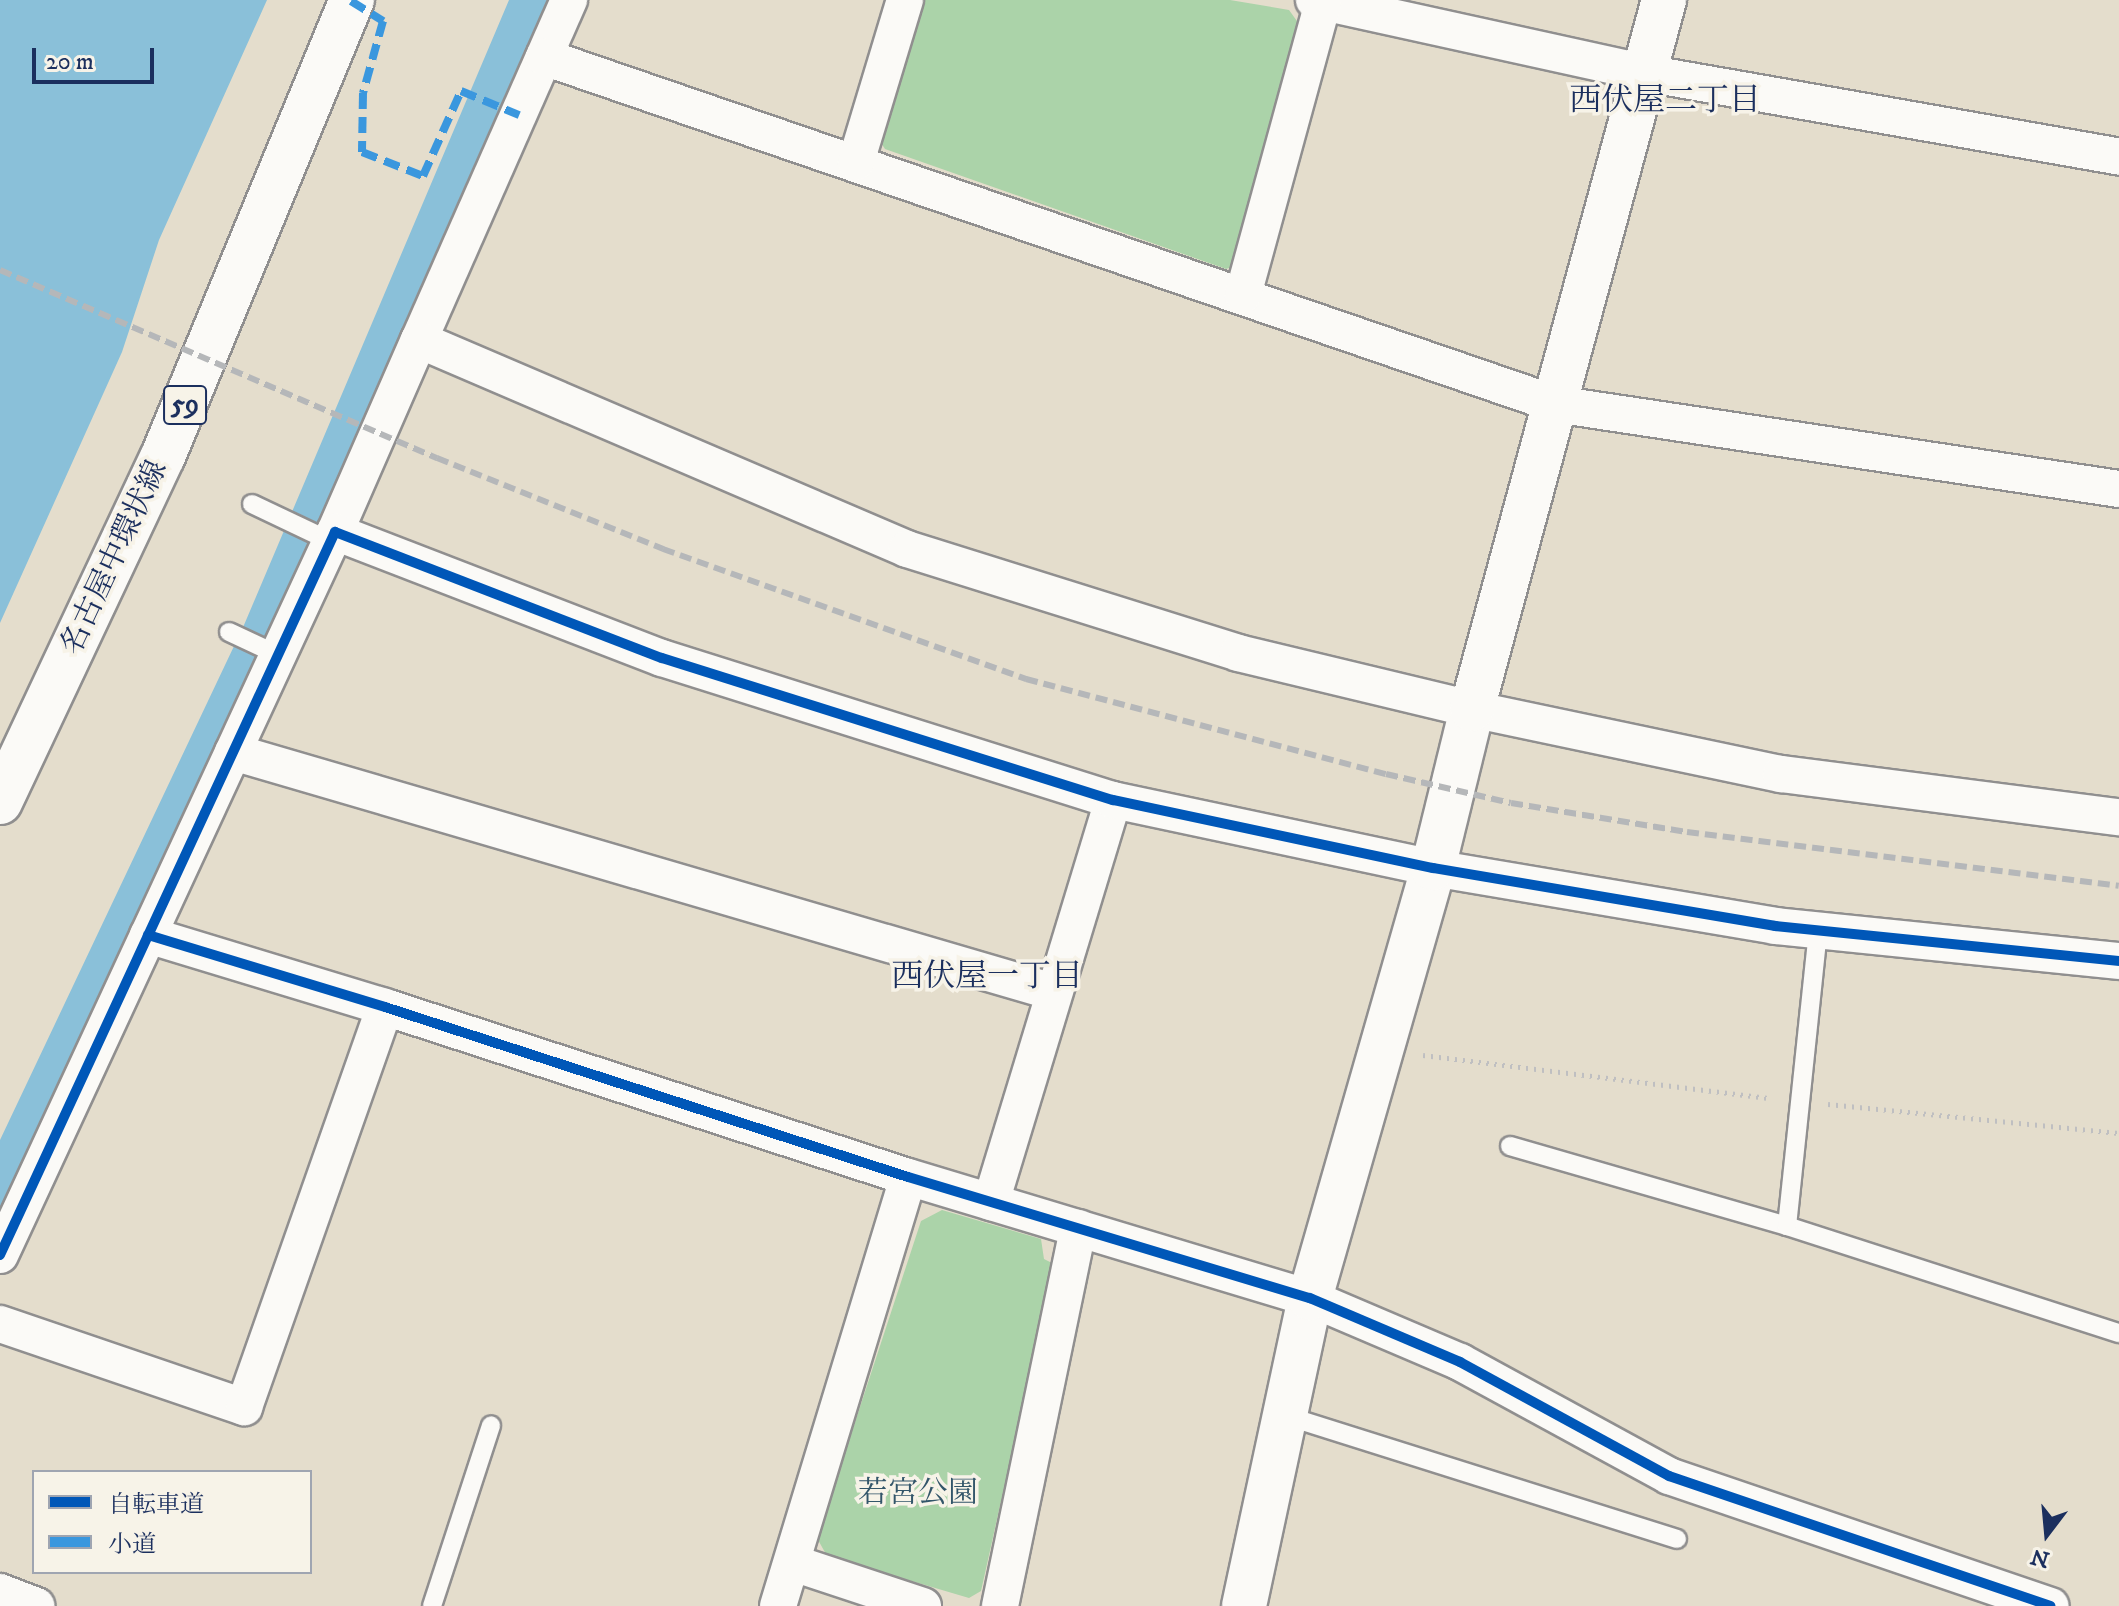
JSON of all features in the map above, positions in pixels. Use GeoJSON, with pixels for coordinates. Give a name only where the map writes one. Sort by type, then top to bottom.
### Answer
{"type":"FeatureCollection","features":[{"type":"Feature","properties":{"kind":"street","name":"名古屋中環状線"},"geometry":{"type":"LineString","coordinates":[[0,802],[163,456],[352,0]]}},
{"type":"Feature","properties":{"kind":"street"},"geometry":{"type":"LineString","coordinates":[[0,1255],[233,752],[273,653],[419,340],[569,0]]}},
{"type":"Feature","properties":{"kind":"street"},"geometry":{"type":"LineString","coordinates":[[856,162],[905,0]]}},
{"type":"Feature","properties":{"kind":"street"},"geometry":{"type":"LineString","coordinates":[[1244,1606],[1310,1298],[1378,1050],[1433,868],[1472,709],[1664,0]]}},
{"type":"Feature","properties":{"kind":"street"},"geometry":{"type":"LineString","coordinates":[[1243,295],[1319,1],[1645,73],[2119,157]]}},
{"type":"Feature","properties":{"kind":"street"},"geometry":{"type":"LineString","coordinates":[[544,57],[1555,404],[2119,489]]}},
{"type":"Feature","properties":{"kind":"street"},"geometry":{"type":"LineString","coordinates":[[419,340],[907,549],[1238,653],[1472,709],[1781,774],[2119,817]]}},
{"type":"Feature","properties":{"kind":"street"},"geometry":{"type":"LineString","coordinates":[[329,537],[662,658],[1113,800],[1433,868],[1818,930],[2119,961]]}},
{"type":"Feature","properties":{"kind":"street"},"geometry":{"type":"LineString","coordinates":[[233,752],[1053,992]]}},
{"type":"Feature","properties":{"kind":"street"},"geometry":{"type":"LineString","coordinates":[[991,1202],[1113,800]]}},
{"type":"Feature","properties":{"kind":"street"},"geometry":{"type":"LineString","coordinates":[[148,935],[385,1007],[908,1177],[1310,1298],[1460,1362],[1669,1476],[2050,1606]]}},
{"type":"Feature","properties":{"kind":"street"},"geometry":{"type":"LineString","coordinates":[[0,1324],[244,1407],[385,1007]]}},
{"type":"Feature","properties":{"kind":"street"},"geometry":{"type":"LineString","coordinates":[[778,1606],[908,1177]]}},
{"type":"Feature","properties":{"kind":"street"},"geometry":{"type":"LineString","coordinates":[[1000,1606],[1078,1228]]}},
{"type":"Feature","properties":{"kind":"street"},"geometry":{"type":"LineString","coordinates":[[793,1563],[923,1606]]}},
{"type":"Feature","properties":{"kind":"street"},"geometry":{"type":"LineString","coordinates":[[0,1592],[36,1606]]}},
{"type":"Feature","properties":{"kind":"lane"},"geometry":{"type":"LineString","coordinates":[[252,504],[329,537]]}},
{"type":"Feature","properties":{"kind":"lane"},"geometry":{"type":"LineString","coordinates":[[229,632],[273,653]]}},
{"type":"Feature","properties":{"kind":"lane"},"geometry":{"type":"LineString","coordinates":[[1787,1226],[1818,930]]}},
{"type":"Feature","properties":{"kind":"lane"},"geometry":{"type":"LineString","coordinates":[[1510,1146],[1787,1226],[2119,1333]]}},
{"type":"Feature","properties":{"kind":"lane"},"geometry":{"type":"LineString","coordinates":[[1284,1415],[1677,1539]]}},
{"type":"Feature","properties":{"kind":"lane"},"geometry":{"type":"LineString","coordinates":[[432,1606],[491,1425]]}},
{"type":"Feature","properties":{"kind":"path"},"geometry":{"type":"LineString","coordinates":[[1378,1050],[1798,1101],[2119,1133]]}},
{"type":"Feature","properties":{"kind":"green space"},"geometry":{"type":"Polygon","coordinates":[[[918,0],[1230,0],[1289,10],[1302,28],[1240,264],[1226,269],[885,149],[876,135],[918,0]]]}},
{"type":"Feature","properties":{"kind":"green space","name":"若宮公園"},"geometry":{"type":"Polygon","coordinates":[[[942,1210],[1041,1239],[1044,1259],[1054,1264],[981,1591],[969,1598],[827,1556],[817,1538],[921,1221],[942,1210]]]}},
{"type":"Feature","properties":{"kind":"water"},"geometry":{"type":"Polygon","coordinates":[[[0,0],[267,0],[159,240],[122,352],[0,623],[0,0]]]}},
{"type":"Feature","properties":{"kind":"water"},"geometry":{"type":"Polygon","coordinates":[[[509,0],[547,0],[366,432],[0,1219],[0,1140],[244,625],[509,0]]]}},
{"type":"Feature","properties":{"kind":"railway"},"geometry":{"type":"LineString","coordinates":[[0,270],[437,458],[663,549],[1026,679],[1386,774],[1511,803],[1687,832],[2119,886]]}},
{"type":"Feature","properties":{"kind":"marked path"},"geometry":{"type":"LineString","coordinates":[[351,1],[383,21],[363,93],[362,152],[423,176],[461,91],[519,115]]}},
{"type":"Feature","properties":{"kind":"cycle path"},"geometry":{"type":"LineString","coordinates":[[0,1255],[335,532],[662,658],[1113,800],[1433,868],[1775,926],[2119,961]]}},
{"type":"Feature","properties":{"kind":"cycle path"},"geometry":{"type":"LineString","coordinates":[[148,935],[385,1007],[908,1177],[1310,1298],[1460,1362],[1669,1476],[2050,1606]]}},
{"type":"Feature","properties":{"kind":"district","name":"西伏屋二丁目"},"geometry":{"type":"Point","coordinates":[1665,101]}},
{"type":"Feature","properties":{"kind":"district","name":"西伏屋一丁目"},"geometry":{"type":"Point","coordinates":[987,977]}}]}
